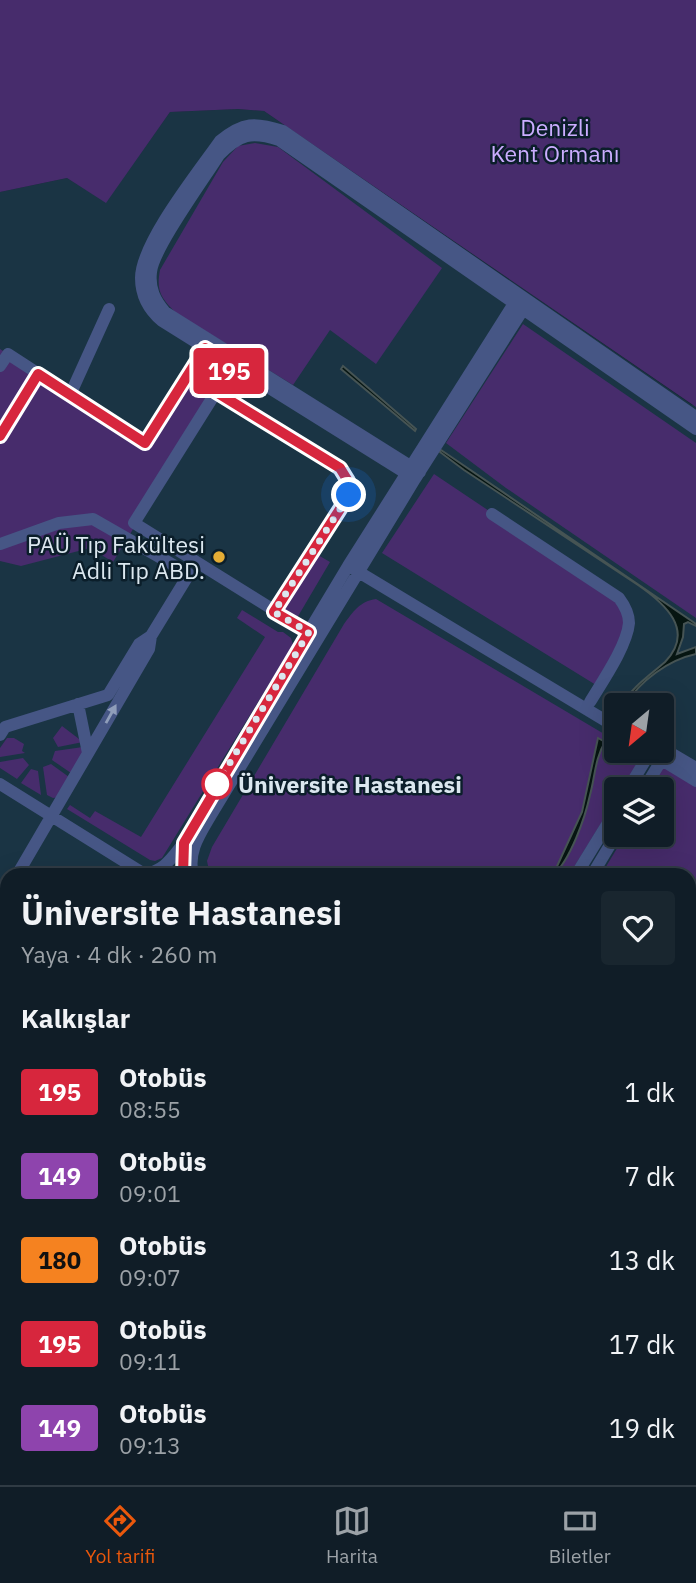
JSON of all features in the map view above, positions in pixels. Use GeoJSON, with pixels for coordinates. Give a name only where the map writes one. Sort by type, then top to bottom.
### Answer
{"type":"FeatureCollection","features":[{"type":"Feature","properties":{"kind":"street"},"geometry":{"type":"LineString","coordinates":[[413,472],[205,348],[154,314],[144,297],[142,268],[153,241],[220,141],[233,130],[250,124],[265,125],[282,131],[696,429]]}},
{"type":"Feature","properties":{"kind":"street"},"geometry":{"type":"LineString","coordinates":[[413,472],[165,312],[155,300],[151,286],[151,270],[158,250],[219,155],[232,142],[247,135],[263,135],[279,140],[696,417]]}},
{"type":"Feature","properties":{"kind":"street"},"geometry":{"type":"LineString","coordinates":[[192,868],[193,849],[211,815],[355,566],[522,302]]}},
{"type":"Feature","properties":{"kind":"street"},"geometry":{"type":"LineString","coordinates":[[70,395],[109,309]]}},
{"type":"Feature","properties":{"kind":"street"},"geometry":{"type":"LineString","coordinates":[[0,366],[8,354],[145,443],[205,348]]}},
{"type":"Feature","properties":{"kind":"street"},"geometry":{"type":"LineString","coordinates":[[233,365],[134,523],[309,632]]}},
{"type":"Feature","properties":{"kind":"street"},"geometry":{"type":"LineString","coordinates":[[0,436],[38,374]]}},
{"type":"Feature","properties":{"kind":"street"},"geometry":{"type":"LineString","coordinates":[[216,392],[340,468],[348,481],[349,495],[274,612]]}},
{"type":"Feature","properties":{"kind":"street"},"geometry":{"type":"LineString","coordinates":[[492,513],[619,598],[627,610],[629,622],[626,635],[590,702]]}},
{"type":"Feature","properties":{"kind":"street"},"geometry":{"type":"LineString","coordinates":[[0,544],[59,523],[93,519],[189,574],[150,636],[139,644],[108,695],[5,727],[0,735]]}},
{"type":"Feature","properties":{"kind":"street"},"geometry":{"type":"LineString","coordinates":[[163,868],[184,843],[309,632],[355,566]]}},
{"type":"Feature","properties":{"kind":"street"},"geometry":{"type":"LineString","coordinates":[[355,566],[604,711]]}},
{"type":"Feature","properties":{"kind":"street"},"geometry":{"type":"LineString","coordinates":[[355,566],[604,720]]}},
{"type":"Feature","properties":{"kind":"street"},"geometry":{"type":"LineString","coordinates":[[21,868],[149,649],[150,636]]}},
{"type":"Feature","properties":{"kind":"street"},"geometry":{"type":"LineString","coordinates":[[78,704],[88,753]]}},
{"type":"Feature","properties":{"kind":"street"},"geometry":{"type":"LineString","coordinates":[[674,760],[696,768]]}},
{"type":"Feature","properties":{"kind":"street"},"geometry":{"type":"LineString","coordinates":[[637,777],[648,763]]}},
{"type":"Feature","properties":{"kind":"street"},"geometry":{"type":"LineString","coordinates":[[670,763],[696,781]]}},
{"type":"Feature","properties":{"kind":"street"},"geometry":{"type":"LineString","coordinates":[[0,784],[133,868]]}},
{"type":"Feature","properties":{"kind":"street"},"geometry":{"type":"LineString","coordinates":[[580,868],[604,830]]}},
{"type":"Feature","properties":{"kind":"street"},"geometry":{"type":"LineString","coordinates":[[183,868],[184,843]]}},
{"type":"Feature","properties":{"kind":"street"},"geometry":{"type":"LineString","coordinates":[[596,868],[609,847]]}},
{"type":"Feature","properties":{"kind":"shaded area"},"geometry":{"type":"Polygon","coordinates":[[[238,109],[264,111],[692,405],[696,403],[696,868],[0,868],[0,192],[67,178],[106,202],[170,112],[238,109]]]}},
{"type":"Feature","properties":{"kind":"shaded area"},"geometry":{"type":"Polygon","coordinates":[[[343,366],[416,429],[415,431],[341,369],[343,366]]]}},
{"type":"Feature","properties":{"kind":"shaded area"},"geometry":{"type":"Polygon","coordinates":[[[441,450],[696,624],[684,624],[677,654],[696,647],[696,654],[665,666],[631,693],[665,662],[674,650],[678,639],[677,628],[666,609],[648,592],[440,452],[441,450]]]}},
{"type":"Feature","properties":{"kind":"shaded area"},"geometry":{"type":"Polygon","coordinates":[[[598,738],[604,744],[597,761],[584,815],[571,850],[559,868],[556,868],[582,812],[598,738]]]}},
{"type":"Feature","properties":{"kind":"green space","name":"Denizli Kent Ormanı"},"geometry":{"type":"Polygon","coordinates":[[[0,0],[696,0],[696,407],[264,111],[238,109],[170,112],[106,203],[67,178],[0,192],[0,0]]]}},
{"type":"Feature","properties":{"kind":"green space"},"geometry":{"type":"Polygon","coordinates":[[[255,143],[278,147],[442,268],[376,364],[330,330],[293,385],[176,313],[163,298],[159,289],[160,270],[223,162],[238,146],[255,143]]]}},
{"type":"Feature","properties":{"kind":"green space"},"geometry":{"type":"Polygon","coordinates":[[[523,324],[696,443],[696,618],[506,488],[446,443],[523,324]]]}},
{"type":"Feature","properties":{"kind":"green space"},"geometry":{"type":"Polygon","coordinates":[[[205,348],[233,365],[113,562],[90,548],[21,566],[0,561],[0,349],[145,443],[205,348]]]}},
{"type":"Feature","properties":{"kind":"green space"},"geometry":{"type":"Polygon","coordinates":[[[434,474],[619,598],[629,622],[596,685],[382,553],[434,474]]]}},
{"type":"Feature","properties":{"kind":"green space"},"geometry":{"type":"Polygon","coordinates":[[[318,555],[330,562],[297,618],[284,610],[318,555]]]}},
{"type":"Feature","properties":{"kind":"green space"},"geometry":{"type":"Polygon","coordinates":[[[376,599],[604,734],[604,763],[636,763],[629,777],[604,777],[604,818],[573,868],[208,868],[207,861],[212,847],[344,624],[361,605],[376,599]]]}},
{"type":"Feature","properties":{"kind":"green space"},"geometry":{"type":"Polygon","coordinates":[[[242,610],[278,632],[283,632],[291,638],[293,645],[162,858],[150,860],[67,809],[70,805],[90,818],[95,811],[141,837],[265,637],[237,618],[242,610]]]}},
{"type":"Feature","properties":{"kind":"green space"},"geometry":{"type":"Polygon","coordinates":[[[62,726],[83,742],[58,747],[53,738],[62,726]]]}},
{"type":"Feature","properties":{"kind":"green space"},"geometry":{"type":"Polygon","coordinates":[[[7,738],[14,738],[24,744],[22,751],[25,753],[0,757],[0,748],[7,738]]]}},
{"type":"Feature","properties":{"kind":"green space"},"geometry":{"type":"Polygon","coordinates":[[[83,747],[71,773],[52,760],[55,751],[83,747]]]}},
{"type":"Feature","properties":{"kind":"green space"},"geometry":{"type":"Polygon","coordinates":[[[23,758],[29,765],[17,779],[0,768],[0,762],[23,758]]]}},
{"type":"Feature","properties":{"kind":"green space"},"geometry":{"type":"Polygon","coordinates":[[[51,764],[69,777],[59,797],[53,798],[47,795],[43,767],[51,764]]]}},
{"type":"Feature","properties":{"kind":"green space"},"geometry":{"type":"Polygon","coordinates":[[[664,765],[696,781],[696,868],[605,868],[618,847],[674,847],[674,777],[658,777],[664,765]]]}},
{"type":"Feature","properties":{"kind":"green space"},"geometry":{"type":"Polygon","coordinates":[[[31,769],[38,771],[41,795],[21,783],[31,769]]]}},
{"type":"Feature","properties":{"kind":"bus line","name":"195"},"geometry":{"type":"LineString","coordinates":[[0,436],[38,374],[145,443],[205,348],[233,365],[216,392],[340,468],[348,481],[349,495],[274,612],[309,632],[184,843],[181,868]]}},
{"type":"Feature","properties":{"kind":"place","name":"PAÜ Tıp Fakültesi Adli Tıp ABD."},"geometry":{"type":"Point","coordinates":[219,557]}},
{"type":"Feature","properties":{"kind":"place","name":"Üniversite Hastanesi"},"geometry":{"type":"Point","coordinates":[217,784]}},
{"type":"Feature","properties":{"kind":"route"},"geometry":{"type":"LineString","coordinates":[[217,784],[309,632],[274,612],[349,495]]}}]}
